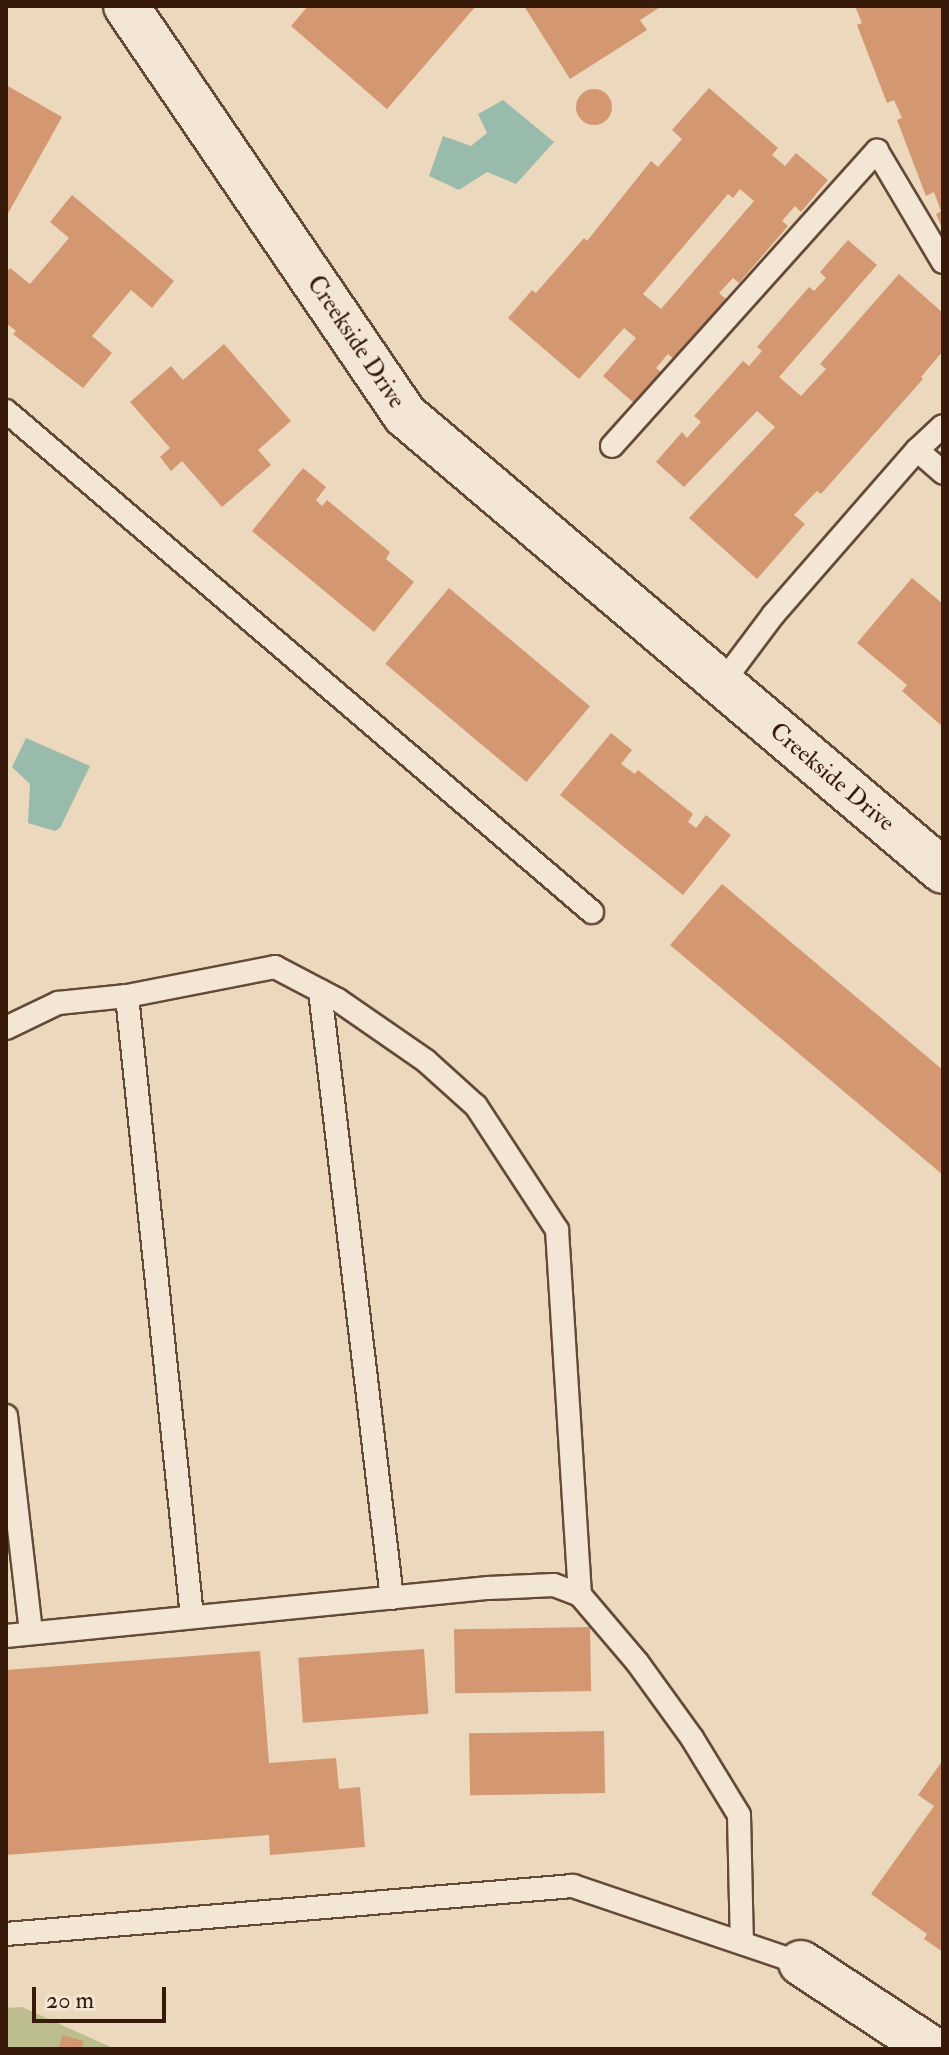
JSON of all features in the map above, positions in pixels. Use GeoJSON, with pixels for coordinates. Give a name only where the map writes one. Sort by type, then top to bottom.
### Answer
{"type":"FeatureCollection","features":[{"type":"Feature","properties":{"kind":"street","name":"Creekside Drive"},"geometry":{"type":"LineString","coordinates":[[126,6],[405,415],[943,871]]}},
{"type":"Feature","properties":{"kind":"street"},"geometry":{"type":"LineString","coordinates":[[801,1963],[932,2049]]}},
{"type":"Feature","properties":{"kind":"lane"},"geometry":{"type":"LineString","coordinates":[[612,446],[877,151],[943,262]]}},
{"type":"Feature","properties":{"kind":"lane"},"geometry":{"type":"LineString","coordinates":[[6,411],[592,912]]}},
{"type":"Feature","properties":{"kind":"lane"},"geometry":{"type":"LineString","coordinates":[[722,683],[773,615],[917,450],[943,426]]}},
{"type":"Feature","properties":{"kind":"lane"},"geometry":{"type":"LineString","coordinates":[[917,450],[943,473]]}},
{"type":"Feature","properties":{"kind":"lane"},"geometry":{"type":"LineString","coordinates":[[6,1028],[58,1003],[127,996],[275,967],[320,991],[426,1061],[476,1106],[557,1230],[580,1595]]}},
{"type":"Feature","properties":{"kind":"lane"},"geometry":{"type":"LineString","coordinates":[[320,991],[392,1598]]}},
{"type":"Feature","properties":{"kind":"lane"},"geometry":{"type":"LineString","coordinates":[[127,996],[192,1617]]}},
{"type":"Feature","properties":{"kind":"lane"},"geometry":{"type":"LineString","coordinates":[[6,1416],[31,1633]]}},
{"type":"Feature","properties":{"kind":"lane"},"geometry":{"type":"LineString","coordinates":[[6,1636],[554,1585],[580,1595],[637,1662],[683,1726],[739,1815],[742,1943]]}},
{"type":"Feature","properties":{"kind":"lane"},"geometry":{"type":"LineString","coordinates":[[6,1934],[573,1886],[801,1963]]}},
{"type":"Feature","properties":{"kind":"green space"},"geometry":{"type":"Polygon","coordinates":[[[22,2007],[115,2049],[6,2049],[6,2008],[22,2007]]]}},
{"type":"Feature","properties":{"kind":"shaded area"},"geometry":{"type":"Polygon","coordinates":[[[503,100],[554,142],[516,184],[487,172],[459,190],[429,176],[443,136],[471,146],[487,133],[478,114],[503,100]]]}},
{"type":"Feature","properties":{"kind":"shaded area"},"geometry":{"type":"Polygon","coordinates":[[[26,738],[90,766],[60,828],[55,831],[28,823],[30,784],[12,767],[26,738]]]}},
{"type":"Feature","properties":{"kind":"building"},"geometry":{"type":"Polygon","coordinates":[[[308,6],[476,6],[387,109],[291,26],[308,6]]]}},
{"type":"Feature","properties":{"kind":"building"},"geometry":{"type":"Polygon","coordinates":[[[524,6],[662,6],[640,20],[647,30],[570,79],[524,6]]]}},
{"type":"Feature","properties":{"kind":"building"},"geometry":{"type":"Polygon","coordinates":[[[855,6],[943,6],[943,230],[936,214],[941,211],[934,192],[926,196],[897,120],[902,118],[894,100],[887,103],[857,25],[862,23],[855,6]]]}},
{"type":"Feature","properties":{"kind":"building"},"geometry":{"type":"Polygon","coordinates":[[[6,85],[62,117],[6,217],[6,85]]]}},
{"type":"Feature","properties":{"kind":"building"},"geometry":{"type":"Polygon","coordinates":[[[709,88],[778,148],[772,155],[785,166],[796,153],[828,180],[801,212],[795,206],[782,221],[788,226],[739,283],[733,278],[719,293],[726,299],[674,359],[668,354],[656,368],[661,372],[634,403],[603,376],[636,338],[624,328],[579,379],[508,318],[532,290],[536,293],[584,238],[587,241],[651,161],[658,167],[682,139],[672,130],[709,88]],[[740,189],[733,198],[728,194],[643,294],[661,309],[754,201],[740,189]]]}},
{"type":"Feature","properties":{"kind":"building"},"geometry":{"type":"Polygon","coordinates":[[[594,89],[607,94],[612,107],[607,120],[594,125],[581,120],[576,107],[581,94],[594,89]]]}},
{"type":"Feature","properties":{"kind":"building"},"geometry":{"type":"Polygon","coordinates":[[[72,195],[174,281],[152,308],[131,290],[92,336],[112,353],[83,388],[13,334],[16,331],[6,323],[6,273],[10,268],[30,284],[69,238],[50,222],[72,195]]]}},
{"type":"Feature","properties":{"kind":"building"},"geometry":{"type":"Polygon","coordinates":[[[848,240],[877,265],[779,377],[801,396],[826,369],[820,364],[899,274],[943,313],[943,351],[921,377],[923,379],[821,494],[817,491],[794,515],[805,524],[757,579],[689,518],[775,427],[757,411],[684,487],[656,462],[682,432],[687,438],[701,422],[694,416],[743,361],[749,366],[762,351],[757,347],[809,287],[814,291],[826,278],[820,272],[848,240]]]}},
{"type":"Feature","properties":{"kind":"building"},"geometry":{"type":"Polygon","coordinates":[[[224,344],[291,421],[258,450],[271,465],[222,507],[182,461],[171,471],[160,457],[170,448],[130,402],[171,366],[183,380],[224,344]]]}},
{"type":"Feature","properties":{"kind":"building"},"geometry":{"type":"Polygon","coordinates":[[[303,468],[326,487],[316,500],[322,506],[327,500],[390,552],[386,559],[414,582],[374,632],[252,531],[303,468]]]}},
{"type":"Feature","properties":{"kind":"building"},"geometry":{"type":"Polygon","coordinates":[[[912,578],[943,604],[943,727],[902,691],[907,685],[857,643],[912,578]]]}},
{"type":"Feature","properties":{"kind":"building"},"geometry":{"type":"Polygon","coordinates":[[[449,588],[590,706],[526,782],[385,664],[449,588]]]}},
{"type":"Feature","properties":{"kind":"building"},"geometry":{"type":"Polygon","coordinates":[[[611,733],[632,750],[621,764],[635,774],[638,770],[693,814],[688,822],[696,828],[706,815],[731,835],[683,895],[560,795],[611,733]]]}},
{"type":"Feature","properties":{"kind":"building"},"geometry":{"type":"Polygon","coordinates":[[[722,884],[943,1070],[943,1175],[670,945],[722,884]]]}},
{"type":"Feature","properties":{"kind":"building"},"geometry":{"type":"Polygon","coordinates":[[[590,1627],[591,1691],[455,1693],[454,1629],[590,1627]]]}},
{"type":"Feature","properties":{"kind":"building"},"geometry":{"type":"Polygon","coordinates":[[[424,1649],[429,1714],[303,1723],[298,1658],[424,1649]]]}},
{"type":"Feature","properties":{"kind":"building"},"geometry":{"type":"Polygon","coordinates":[[[260,1651],[269,1763],[336,1758],[339,1789],[360,1787],[365,1847],[270,1855],[269,1835],[6,1855],[6,1670],[260,1651]]]}},
{"type":"Feature","properties":{"kind":"building"},"geometry":{"type":"Polygon","coordinates":[[[604,1731],[605,1793],[470,1795],[469,1733],[604,1731]]]}},
{"type":"Feature","properties":{"kind":"building"},"geometry":{"type":"Polygon","coordinates":[[[943,1760],[943,1952],[924,1939],[927,1934],[871,1894],[934,1806],[918,1795],[943,1760]]]}},
{"type":"Feature","properties":{"kind":"building"},"geometry":{"type":"Polygon","coordinates":[[[62,2035],[84,2041],[81,2049],[59,2049],[62,2035]]]}}]}
